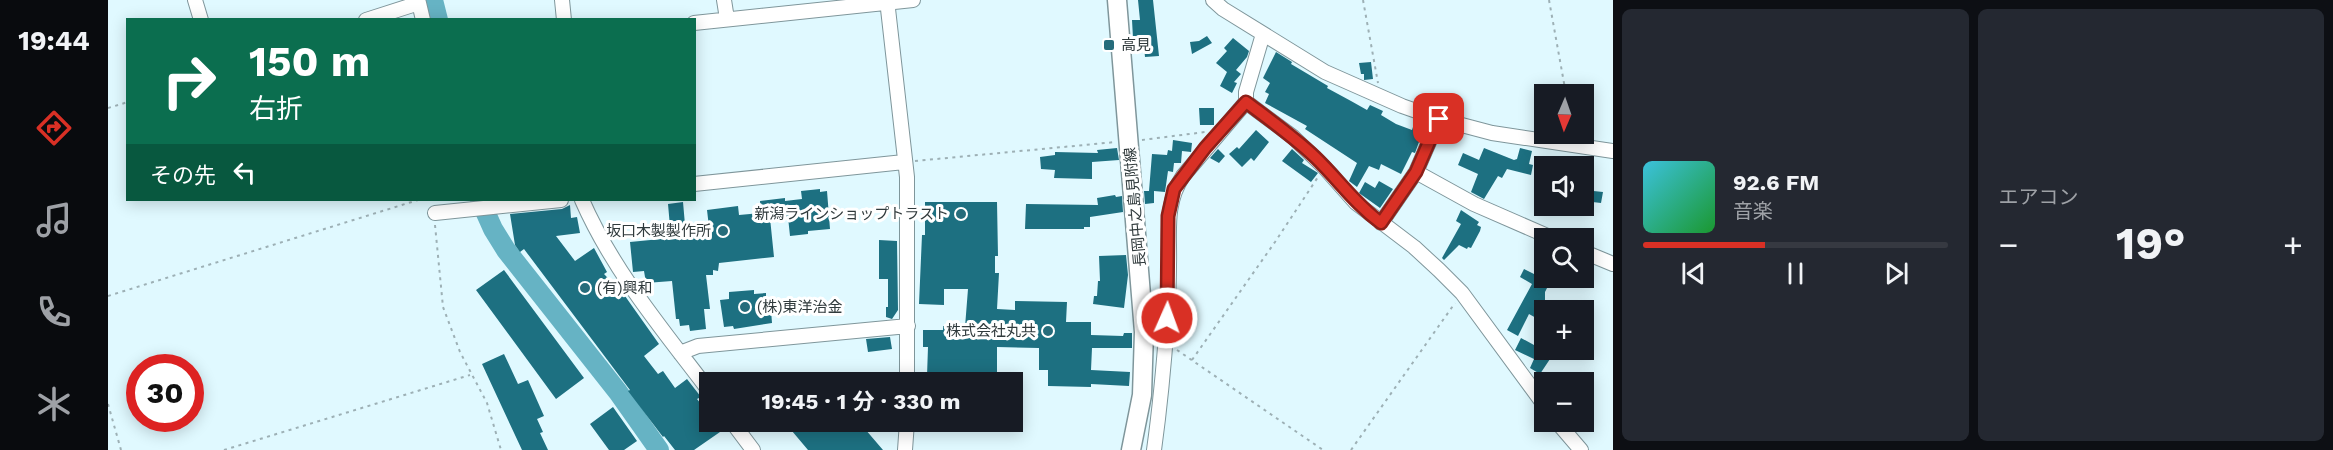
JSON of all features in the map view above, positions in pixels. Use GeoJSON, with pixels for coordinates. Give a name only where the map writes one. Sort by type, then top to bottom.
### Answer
{"type":"FeatureCollection","features":[{"type":"Feature","properties":{"kind":"main road","name":"長岡中之島見附線"},"geometry":{"type":"LineString","coordinates":[[1117,0],[1144,332],[1142,395],[1131,450]]}},
{"type":"Feature","properties":{"kind":"street"},"geometry":{"type":"LineString","coordinates":[[195,0],[200,18]]}},
{"type":"Feature","properties":{"kind":"street"},"geometry":{"type":"LineString","coordinates":[[562,0],[564,18]]}},
{"type":"Feature","properties":{"kind":"street"},"geometry":{"type":"LineString","coordinates":[[724,0],[726,19]]}},
{"type":"Feature","properties":{"kind":"street"},"geometry":{"type":"LineString","coordinates":[[696,23],[913,0]]}},
{"type":"Feature","properties":{"kind":"street"},"geometry":{"type":"LineString","coordinates":[[1213,0],[1325,72],[1439,119],[1492,133],[1613,151]]}},
{"type":"Feature","properties":{"kind":"street"},"geometry":{"type":"LineString","coordinates":[[887,1],[907,177],[908,372]]}},
{"type":"Feature","properties":{"kind":"street"},"geometry":{"type":"LineString","coordinates":[[372,18],[419,3],[423,18]]}},
{"type":"Feature","properties":{"kind":"street"},"geometry":{"type":"LineString","coordinates":[[1154,450],[1166,343],[1168,216],[1174,189],[1215,136],[1246,102],[1246,92],[1263,34]]}},
{"type":"Feature","properties":{"kind":"street"},"geometry":{"type":"LineString","coordinates":[[1246,102],[1293,137],[1356,203],[1414,247],[1462,293],[1534,391]]}},
{"type":"Feature","properties":{"kind":"street"},"geometry":{"type":"LineString","coordinates":[[1381,223],[1416,172],[1439,119]]}},
{"type":"Feature","properties":{"kind":"street"},"geometry":{"type":"LineString","coordinates":[[696,184],[904,162]]}},
{"type":"Feature","properties":{"kind":"street"},"geometry":{"type":"LineString","coordinates":[[1416,172],[1474,204],[1534,230]]}},
{"type":"Feature","properties":{"kind":"street"},"geometry":{"type":"LineString","coordinates":[[435,213],[551,201]]}},
{"type":"Feature","properties":{"kind":"street"},"geometry":{"type":"LineString","coordinates":[[582,201],[625,278],[699,378]]}},
{"type":"Feature","properties":{"kind":"street"},"geometry":{"type":"LineString","coordinates":[[1594,256],[1613,264]]}},
{"type":"Feature","properties":{"kind":"street"},"geometry":{"type":"LineString","coordinates":[[680,353],[698,346],[908,326]]}},
{"type":"Feature","properties":{"kind":"street"},"geometry":{"type":"LineString","coordinates":[[740,432],[753,450]]}},
{"type":"Feature","properties":{"kind":"street"},"geometry":{"type":"LineString","coordinates":[[905,450],[906,432]]}},
{"type":"Feature","properties":{"kind":"street"},"geometry":{"type":"LineString","coordinates":[[1566,432],[1581,450]]}},
{"type":"Feature","properties":{"kind":"path"},"geometry":{"type":"LineString","coordinates":[[1363,0],[1381,97]]}},
{"type":"Feature","properties":{"kind":"path"},"geometry":{"type":"LineString","coordinates":[[1549,0],[1564,84]]}},
{"type":"Feature","properties":{"kind":"path"},"geometry":{"type":"LineString","coordinates":[[108,108],[126,103]]}},
{"type":"Feature","properties":{"kind":"path"},"geometry":{"type":"LineString","coordinates":[[904,162],[1210,132],[1215,136]]}},
{"type":"Feature","properties":{"kind":"path"},"geometry":{"type":"LineString","coordinates":[[1192,360],[1275,242],[1324,167]]}},
{"type":"Feature","properties":{"kind":"path"},"geometry":{"type":"LineString","coordinates":[[108,296],[415,201]]}},
{"type":"Feature","properties":{"kind":"path"},"geometry":{"type":"LineString","coordinates":[[435,213],[443,307],[470,375],[487,403],[501,450]]}},
{"type":"Feature","properties":{"kind":"path"},"geometry":{"type":"LineString","coordinates":[[1352,450],[1462,293]]}},
{"type":"Feature","properties":{"kind":"path"},"geometry":{"type":"LineString","coordinates":[[1166,343],[1323,450]]}},
{"type":"Feature","properties":{"kind":"path"},"geometry":{"type":"LineString","coordinates":[[224,450],[470,375]]}},
{"type":"Feature","properties":{"kind":"path"},"geometry":{"type":"LineString","coordinates":[[108,404],[121,450]]}},
{"type":"Feature","properties":{"kind":"building"},"geometry":{"type":"Polygon","coordinates":[[[1138,0],[1153,0],[1159,56],[1145,57],[1143,37],[1133,38],[1132,20],[1140,20],[1138,0]]]}},
{"type":"Feature","properties":{"kind":"building"},"geometry":{"type":"Polygon","coordinates":[[[1207,36],[1212,43],[1192,54],[1190,42],[1199,41],[1207,36]]]}},
{"type":"Feature","properties":{"kind":"building"},"geometry":{"type":"Polygon","coordinates":[[[1233,38],[1249,51],[1236,70],[1241,74],[1234,82],[1237,83],[1232,93],[1220,86],[1227,72],[1216,63],[1227,51],[1224,48],[1233,38]]]}},
{"type":"Feature","properties":{"kind":"building"},"geometry":{"type":"Polygon","coordinates":[[[1276,52],[1292,62],[1291,64],[1328,86],[1327,88],[1367,110],[1370,105],[1383,111],[1381,115],[1396,124],[1423,131],[1415,153],[1412,152],[1401,174],[1381,164],[1379,170],[1369,166],[1357,187],[1349,181],[1357,163],[1305,129],[1307,126],[1265,103],[1269,94],[1265,92],[1270,83],[1263,78],[1276,52]]]}},
{"type":"Feature","properties":{"kind":"building"},"geometry":{"type":"Polygon","coordinates":[[[1371,62],[1373,79],[1364,80],[1359,63],[1371,62]]]}},
{"type":"Feature","properties":{"kind":"building"},"geometry":{"type":"Polygon","coordinates":[[[1199,108],[1214,108],[1214,125],[1200,125],[1199,108]]]}},
{"type":"Feature","properties":{"kind":"building"},"geometry":{"type":"Polygon","coordinates":[[[1256,130],[1269,142],[1254,161],[1251,158],[1242,167],[1229,154],[1237,147],[1239,149],[1256,130]]]}},
{"type":"Feature","properties":{"kind":"building"},"geometry":{"type":"Polygon","coordinates":[[[1173,140],[1192,143],[1191,152],[1182,151],[1181,163],[1174,163],[1173,172],[1168,171],[1165,192],[1154,191],[1154,203],[1145,204],[1144,191],[1149,191],[1152,154],[1167,155],[1168,150],[1172,151],[1173,140]]]}},
{"type":"Feature","properties":{"kind":"building"},"geometry":{"type":"Polygon","coordinates":[[[1117,148],[1119,160],[1092,162],[1092,179],[1054,178],[1055,170],[1041,169],[1040,157],[1055,155],[1055,152],[1098,153],[1097,150],[1117,148]]]}},
{"type":"Feature","properties":{"kind":"building"},"geometry":{"type":"Polygon","coordinates":[[[1484,148],[1514,160],[1517,159],[1520,148],[1532,151],[1529,164],[1533,165],[1531,175],[1507,169],[1502,178],[1498,176],[1484,199],[1471,192],[1478,174],[1458,165],[1463,153],[1479,160],[1484,148]]]}},
{"type":"Feature","properties":{"kind":"building"},"geometry":{"type":"Polygon","coordinates":[[[1218,149],[1225,156],[1219,163],[1210,158],[1218,149]]]}},
{"type":"Feature","properties":{"kind":"building"},"geometry":{"type":"Polygon","coordinates":[[[1292,149],[1304,160],[1302,163],[1318,173],[1311,182],[1282,161],[1292,149]]]}},
{"type":"Feature","properties":{"kind":"building"},"geometry":{"type":"Polygon","coordinates":[[[1379,181],[1393,189],[1380,208],[1359,193],[1365,182],[1375,188],[1379,181]]]}},
{"type":"Feature","properties":{"kind":"building"},"geometry":{"type":"Polygon","coordinates":[[[820,189],[820,192],[827,191],[830,229],[808,231],[808,234],[790,236],[788,217],[770,218],[774,257],[719,263],[718,271],[713,270],[713,275],[706,275],[710,309],[704,309],[706,329],[690,331],[689,325],[680,326],[679,319],[676,319],[672,281],[646,283],[644,271],[633,272],[630,242],[671,238],[668,204],[683,202],[686,236],[707,235],[706,227],[709,227],[707,210],[738,206],[739,215],[761,213],[760,201],[785,198],[785,201],[802,199],[801,191],[820,189]]]}},
{"type":"Feature","properties":{"kind":"building"},"geometry":{"type":"Polygon","coordinates":[[[1594,191],[1603,192],[1601,203],[1594,202],[1594,191]]]}},
{"type":"Feature","properties":{"kind":"building"},"geometry":{"type":"Polygon","coordinates":[[[1115,195],[1116,197],[1122,196],[1123,212],[1090,217],[1090,227],[1084,227],[1084,229],[1025,229],[1026,204],[1098,205],[1097,198],[1115,195]]]}},
{"type":"Feature","properties":{"kind":"building"},"geometry":{"type":"Polygon","coordinates":[[[925,202],[997,202],[998,256],[995,256],[995,273],[999,273],[997,309],[1015,310],[1015,301],[1067,302],[1066,322],[1091,322],[1091,335],[1123,336],[1124,333],[1132,333],[1132,348],[1092,348],[1091,370],[1130,372],[1129,386],[1091,384],[1091,387],[1048,386],[1048,370],[1039,370],[1039,348],[997,347],[997,372],[927,372],[928,347],[923,347],[923,330],[943,330],[943,326],[965,327],[968,289],[944,289],[944,305],[919,304],[922,235],[925,235],[925,202]]]}},
{"type":"Feature","properties":{"kind":"building"},"geometry":{"type":"Polygon","coordinates":[[[570,205],[571,218],[577,217],[580,233],[556,236],[575,261],[594,248],[607,272],[604,274],[625,296],[659,344],[644,356],[658,374],[663,371],[675,388],[687,379],[699,394],[697,399],[699,402],[699,432],[720,432],[694,450],[675,450],[663,437],[524,249],[520,252],[515,245],[510,214],[562,209],[570,205]]]}},
{"type":"Feature","properties":{"kind":"building"},"geometry":{"type":"Polygon","coordinates":[[[1461,210],[1479,222],[1477,225],[1481,227],[1480,231],[1471,248],[1467,249],[1459,245],[1444,260],[1442,258],[1461,224],[1456,221],[1461,210]]]}},
{"type":"Feature","properties":{"kind":"building"},"geometry":{"type":"Polygon","coordinates":[[[879,240],[897,241],[898,310],[892,319],[886,317],[888,279],[879,279],[879,240]]]}},
{"type":"Feature","properties":{"kind":"building"},"geometry":{"type":"Polygon","coordinates":[[[1126,255],[1128,275],[1124,308],[1093,304],[1094,296],[1097,296],[1098,281],[1100,281],[1099,256],[1126,255]]]}},
{"type":"Feature","properties":{"kind":"building"},"geometry":{"type":"Polygon","coordinates":[[[1524,269],[1534,274],[1534,288],[1547,288],[1545,300],[1534,300],[1534,317],[1529,314],[1518,336],[1507,330],[1532,284],[1520,277],[1524,269]]]}},
{"type":"Feature","properties":{"kind":"building"},"geometry":{"type":"Polygon","coordinates":[[[504,270],[584,378],[556,399],[476,290],[504,270]]]}},
{"type":"Feature","properties":{"kind":"building","name":"(株)東洋治金"},"geometry":{"type":"Polygon","coordinates":[[[754,290],[754,294],[766,293],[766,298],[770,297],[772,323],[734,329],[733,326],[724,327],[720,300],[729,299],[729,292],[754,290]]]}},
{"type":"Feature","properties":{"kind":"building"},"geometry":{"type":"Polygon","coordinates":[[[890,337],[892,349],[868,352],[866,339],[890,337]]]}},
{"type":"Feature","properties":{"kind":"building"},"geometry":{"type":"Polygon","coordinates":[[[1521,338],[1534,345],[1534,359],[1515,350],[1521,338]]]}},
{"type":"Feature","properties":{"kind":"building"},"geometry":{"type":"Polygon","coordinates":[[[504,354],[518,384],[528,380],[544,416],[537,419],[543,432],[540,433],[548,450],[522,450],[482,364],[504,354]]]}},
{"type":"Feature","properties":{"kind":"building"},"geometry":{"type":"Polygon","coordinates":[[[1534,359],[1549,360],[1541,372],[1530,368],[1534,359]]]}},
{"type":"Feature","properties":{"kind":"building"},"geometry":{"type":"Polygon","coordinates":[[[613,407],[637,441],[624,450],[609,450],[590,424],[613,407]]]}},
{"type":"Feature","properties":{"kind":"building"},"geometry":{"type":"Polygon","coordinates":[[[793,432],[868,432],[883,450],[808,450],[793,432]]]}},
{"type":"Feature","properties":{"kind":"waterway"},"geometry":{"type":"LineString","coordinates":[[433,0],[438,18]]}},
{"type":"Feature","properties":{"kind":"waterway"},"geometry":{"type":"LineString","coordinates":[[480,201],[493,229],[506,250],[618,392],[659,450]]}},
{"type":"Feature","properties":{"kind":"place","name":"高見"},"geometry":{"type":"Point","coordinates":[1109,45]}},
{"type":"Feature","properties":{"kind":"place","name":"新潟ラインショップトラスト"},"geometry":{"type":"Point","coordinates":[961,214]}},
{"type":"Feature","properties":{"kind":"place","name":"坂口木製製作所"},"geometry":{"type":"Point","coordinates":[723,231]}},
{"type":"Feature","properties":{"kind":"place","name":"(有)興和"},"geometry":{"type":"Point","coordinates":[585,288]}},
{"type":"Feature","properties":{"kind":"place","name":"(株)東洋治金"},"geometry":{"type":"Point","coordinates":[745,307]}},
{"type":"Feature","properties":{"kind":"place","name":"株式会社丸共"},"geometry":{"type":"Point","coordinates":[1048,331]}},
{"type":"Feature","properties":{"kind":"route"},"geometry":{"type":"LineString","coordinates":[[1167,318],[1168,216],[1174,189],[1205,148],[1246,102],[1293,137],[1356,203],[1381,223],[1416,172],[1439,119]]}}]}
